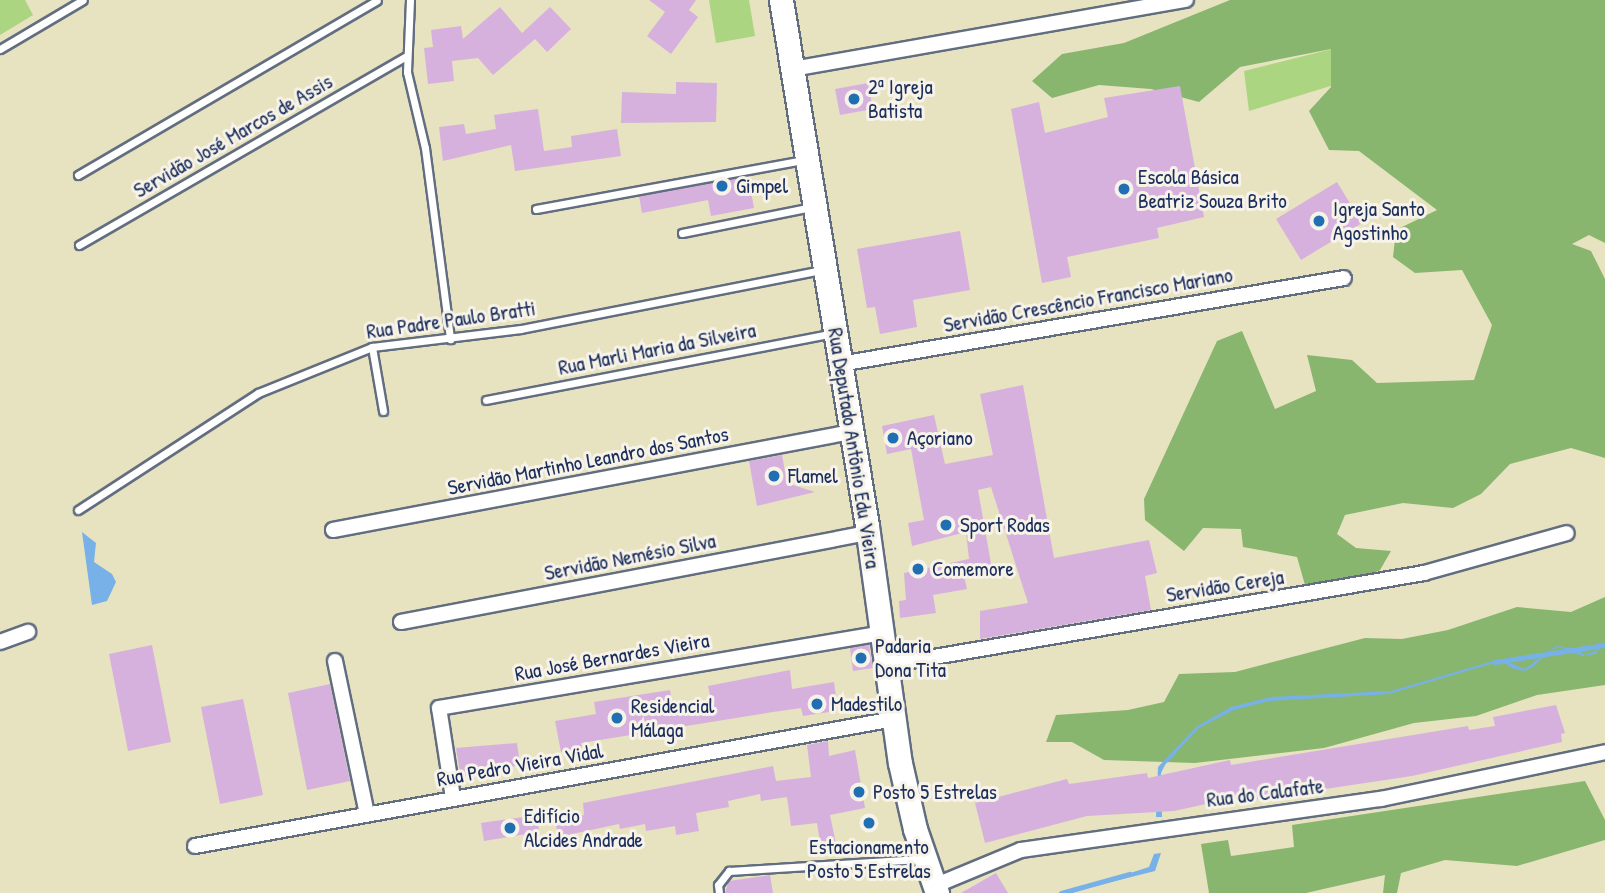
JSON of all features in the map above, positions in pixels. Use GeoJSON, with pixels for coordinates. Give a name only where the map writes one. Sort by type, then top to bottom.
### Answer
{"type":"FeatureCollection","features":[{"type":"Feature","properties":{"kind":"main road","name":"Rua Deputado Antônio Edu Vieira"},"geometry":{"type":"LineString","coordinates":[[781,0],[868,533],[894,719],[924,859],[936,890]]}},
{"type":"Feature","properties":{"kind":"street"},"geometry":{"type":"LineString","coordinates":[[793,69],[1186,0]]}},
{"type":"Feature","properties":{"kind":"street","name":"Servidão Crescêncio Francisco Mariano"},"geometry":{"type":"LineString","coordinates":[[840,364],[1344,278]]}},
{"type":"Feature","properties":{"kind":"street","name":"Servidão Martinho Leandro dos Santos"},"geometry":{"type":"LineString","coordinates":[[333,530],[851,432]]}},
{"type":"Feature","properties":{"kind":"street","name":"Servidão Nemésio Silva"},"geometry":{"type":"LineString","coordinates":[[401,622],[868,533]]}},
{"type":"Feature","properties":{"kind":"street","name":"Servidão Cereja"},"geometry":{"type":"LineString","coordinates":[[887,665],[1424,573],[1567,533]]}},
{"type":"Feature","properties":{"kind":"street"},"geometry":{"type":"LineString","coordinates":[[0,642],[28,632]]}},
{"type":"Feature","properties":{"kind":"street","name":"Rua José Bernardes Vieira"},"geometry":{"type":"LineString","coordinates":[[453,798],[439,708],[883,633]]}},
{"type":"Feature","properties":{"kind":"street"},"geometry":{"type":"LineString","coordinates":[[335,661],[367,814]]}},
{"type":"Feature","properties":{"kind":"street","name":"Rua Pedro Vieira Vidal"},"geometry":{"type":"LineString","coordinates":[[195,846],[894,719]]}},
{"type":"Feature","properties":{"kind":"street","name":"Rua do Calafate"},"geometry":{"type":"LineString","coordinates":[[936,890],[1021,850],[1381,799],[1605,752]]}},
{"type":"Feature","properties":{"kind":"lane"},"geometry":{"type":"LineString","coordinates":[[0,49],[83,0]]}},
{"type":"Feature","properties":{"kind":"lane"},"geometry":{"type":"LineString","coordinates":[[78,175],[377,0]]}},
{"type":"Feature","properties":{"kind":"lane"},"geometry":{"type":"LineString","coordinates":[[410,0],[405,57],[425,148],[450,339]]}},
{"type":"Feature","properties":{"kind":"lane","name":"Servidão José Marcos de Assis"},"geometry":{"type":"LineString","coordinates":[[79,245],[405,57]]}},
{"type":"Feature","properties":{"kind":"lane"},"geometry":{"type":"LineString","coordinates":[[536,209],[808,159]]}},
{"type":"Feature","properties":{"kind":"lane"},"geometry":{"type":"LineString","coordinates":[[682,233],[816,206]]}},
{"type":"Feature","properties":{"kind":"lane","name":"Rua Padre Paulo Bratti"},"geometry":{"type":"LineString","coordinates":[[78,510],[258,393],[372,347],[450,339],[825,270]]}},
{"type":"Feature","properties":{"kind":"lane","name":"Rua Marli Maria da Silveira"},"geometry":{"type":"LineString","coordinates":[[486,400],[835,333]]}},
{"type":"Feature","properties":{"kind":"lane"},"geometry":{"type":"LineString","coordinates":[[372,347],[383,411]]}},
{"type":"Feature","properties":{"kind":"lane"},"geometry":{"type":"LineString","coordinates":[[719,893],[722,875],[729,871],[924,859]]}},
{"type":"Feature","properties":{"kind":"green space"},"geometry":{"type":"Polygon","coordinates":[[[0,0],[25,0],[33,15],[0,35],[0,0]]]}},
{"type":"Feature","properties":{"kind":"green space"},"geometry":{"type":"Polygon","coordinates":[[[709,0],[749,0],[755,36],[716,43],[709,0]]]}},
{"type":"Feature","properties":{"kind":"green space"},"geometry":{"type":"Polygon","coordinates":[[[1230,0],[1605,0],[1605,243],[1589,235],[1572,244],[1591,251],[1605,279],[1605,458],[1571,448],[1510,464],[1481,494],[1453,508],[1403,503],[1345,515],[1337,534],[1356,548],[1391,551],[1380,570],[1358,581],[1305,585],[1297,557],[1243,547],[1241,529],[1203,528],[1184,551],[1145,520],[1144,499],[1217,341],[1242,331],[1275,409],[1316,391],[1307,355],[1352,360],[1377,383],[1474,380],[1492,325],[1462,270],[1415,273],[1393,257],[1396,230],[1437,210],[1359,151],[1329,150],[1309,111],[1331,87],[1331,49],[1240,67],[1199,102],[1151,89],[1099,85],[1052,98],[1032,81],[1062,54],[1124,43],[1230,0]]]}},
{"type":"Feature","properties":{"kind":"green space"},"geometry":{"type":"Polygon","coordinates":[[[1332,49],[1337,84],[1249,111],[1244,71],[1332,49]]]}},
{"type":"Feature","properties":{"kind":"green space"},"geometry":{"type":"Polygon","coordinates":[[[1605,597],[1605,685],[1537,695],[1476,716],[1414,723],[1324,748],[1195,763],[1104,760],[1072,742],[1046,742],[1056,715],[1128,710],[1164,702],[1179,674],[1235,672],[1365,638],[1402,639],[1448,630],[1517,607],[1571,612],[1605,597]]]}},
{"type":"Feature","properties":{"kind":"green space"},"geometry":{"type":"Polygon","coordinates":[[[1585,781],[1605,820],[1605,840],[1517,866],[1445,860],[1401,873],[1397,893],[1383,893],[1385,875],[1306,893],[1209,893],[1201,844],[1228,840],[1231,856],[1294,847],[1292,825],[1585,781]]]}},
{"type":"Feature","properties":{"kind":"water"},"geometry":{"type":"Polygon","coordinates":[[[82,532],[96,543],[94,562],[112,574],[116,582],[107,601],[92,605],[82,532]]]}},
{"type":"Feature","properties":{"kind":"water"},"geometry":{"type":"Polygon","coordinates":[[[1605,638],[1596,654],[1583,656],[1559,647],[1525,671],[1514,669],[1501,661],[1389,694],[1269,701],[1234,710],[1199,728],[1165,765],[1161,773],[1162,817],[1156,817],[1158,767],[1196,727],[1231,707],[1271,697],[1391,691],[1500,659],[1525,669],[1553,648],[1558,646],[1578,650],[1585,655],[1596,651],[1605,638]]]}},
{"type":"Feature","properties":{"kind":"water"},"geometry":{"type":"Polygon","coordinates":[[[1161,853],[1155,871],[1068,893],[1149,867],[1154,854],[1161,853]]]}},
{"type":"Feature","properties":{"kind":"building"},"geometry":{"type":"Polygon","coordinates":[[[649,0],[696,0],[689,10],[698,17],[671,54],[647,36],[665,12],[649,0]]]}},
{"type":"Feature","properties":{"kind":"building"},"geometry":{"type":"Polygon","coordinates":[[[500,7],[522,33],[550,7],[571,29],[547,52],[535,39],[493,75],[478,58],[452,61],[454,81],[428,84],[424,48],[433,47],[431,30],[461,26],[463,39],[500,7]]]}},
{"type":"Feature","properties":{"kind":"building"},"geometry":{"type":"Polygon","coordinates":[[[676,82],[717,83],[716,122],[621,123],[622,92],[676,94],[676,82]]]}},
{"type":"Feature","properties":{"kind":"building","name":"2ª Igreja Batista"},"geometry":{"type":"Polygon","coordinates":[[[868,83],[873,109],[840,115],[835,89],[868,83]]]}},
{"type":"Feature","properties":{"kind":"building"},"geometry":{"type":"Polygon","coordinates":[[[1180,86],[1204,217],[1157,228],[1159,238],[1067,257],[1071,277],[1042,283],[1011,109],[1039,102],[1045,133],[1108,117],[1104,98],[1180,86]]]}},
{"type":"Feature","properties":{"kind":"building"},"geometry":{"type":"Polygon","coordinates":[[[538,109],[544,151],[572,147],[571,136],[617,129],[621,156],[515,171],[511,145],[443,161],[439,127],[464,124],[466,134],[496,129],[494,115],[538,109]]]}},
{"type":"Feature","properties":{"kind":"building","name":"Gimpel"},"geometry":{"type":"Polygon","coordinates":[[[748,176],[754,208],[711,216],[708,200],[642,213],[639,196],[748,176]]]}},
{"type":"Feature","properties":{"kind":"building","name":"Igreja Santo Agostinho"},"geometry":{"type":"Polygon","coordinates":[[[1337,182],[1362,223],[1301,260],[1276,219],[1337,182]]]}},
{"type":"Feature","properties":{"kind":"building"},"geometry":{"type":"Polygon","coordinates":[[[960,231],[970,290],[913,300],[917,327],[880,334],[875,307],[867,308],[857,249],[960,231]]]}},
{"type":"Feature","properties":{"kind":"building"},"geometry":{"type":"Polygon","coordinates":[[[1023,385],[1054,558],[1149,540],[1157,573],[1145,576],[1151,610],[980,639],[980,611],[1028,603],[991,487],[978,490],[992,569],[964,576],[967,589],[933,595],[936,613],[900,618],[899,601],[906,600],[904,573],[969,559],[966,532],[912,546],[908,523],[924,520],[911,449],[887,454],[882,426],[934,415],[945,464],[993,455],[980,394],[1023,385]]]}},
{"type":"Feature","properties":{"kind":"building"},"geometry":{"type":"Polygon","coordinates":[[[782,455],[787,483],[815,492],[757,506],[749,461],[782,455]]]}},
{"type":"Feature","properties":{"kind":"building"},"geometry":{"type":"Polygon","coordinates":[[[152,645],[171,742],[128,751],[109,654],[152,645]]]}},
{"type":"Feature","properties":{"kind":"building","name":"Padaria Dona Tita"},"geometry":{"type":"Polygon","coordinates":[[[869,645],[873,668],[853,671],[850,648],[869,645]]]}},
{"type":"Feature","properties":{"kind":"building"},"geometry":{"type":"Polygon","coordinates":[[[790,670],[792,689],[834,682],[836,697],[829,712],[803,716],[801,708],[773,712],[581,743],[582,748],[561,752],[555,721],[596,714],[594,702],[670,690],[673,707],[711,700],[708,686],[790,670]]]}},
{"type":"Feature","properties":{"kind":"building"},"geometry":{"type":"Polygon","coordinates":[[[330,684],[350,781],[307,790],[288,693],[330,684]]]}},
{"type":"Feature","properties":{"kind":"building"},"geometry":{"type":"Polygon","coordinates":[[[243,699],[263,795],[220,804],[201,707],[243,699]]]}},
{"type":"Feature","properties":{"kind":"building"},"geometry":{"type":"Polygon","coordinates":[[[1556,705],[1565,733],[1561,734],[1562,742],[1412,776],[1252,800],[1251,794],[1174,811],[1087,816],[985,843],[975,803],[1067,779],[1069,784],[1147,773],[1148,778],[1230,760],[1231,765],[1468,726],[1469,730],[1495,726],[1493,717],[1556,705]]]}},
{"type":"Feature","properties":{"kind":"building"},"geometry":{"type":"Polygon","coordinates":[[[828,741],[829,756],[855,750],[865,808],[830,815],[836,844],[821,849],[817,823],[791,826],[787,797],[761,801],[760,794],[728,801],[729,807],[696,813],[699,831],[676,835],[675,826],[646,831],[645,824],[620,829],[619,824],[558,837],[555,819],[584,815],[583,803],[773,766],[776,781],[811,777],[807,745],[828,741]]]}},
{"type":"Feature","properties":{"kind":"building"},"geometry":{"type":"Polygon","coordinates":[[[517,743],[520,765],[461,778],[456,748],[517,743]]]}},
{"type":"Feature","properties":{"kind":"building","name":"Edifício Alcides Andrade"},"geometry":{"type":"Polygon","coordinates":[[[537,815],[539,832],[484,841],[481,823],[537,815]]]}},
{"type":"Feature","properties":{"kind":"building"},"geometry":{"type":"Polygon","coordinates":[[[996,873],[1008,893],[961,893],[996,873]]]}},
{"type":"Feature","properties":{"kind":"building"},"geometry":{"type":"Polygon","coordinates":[[[770,875],[773,893],[725,893],[729,881],[770,875]]]}},
{"type":"Feature","properties":{"kind":"waterway"},"geometry":{"type":"LineString","coordinates":[[1495,662],[1605,645]]}},
{"type":"Feature","properties":{"kind":"waterway"},"geometry":{"type":"LineString","coordinates":[[1061,893],[1129,874]]}},
{"type":"Feature","properties":{"kind":"place","name":"2ª Igreja Batista"},"geometry":{"type":"Point","coordinates":[854,99]}},
{"type":"Feature","properties":{"kind":"place","name":"Gimpel"},"geometry":{"type":"Point","coordinates":[722,186]}},
{"type":"Feature","properties":{"kind":"place","name":"Escola Básica Beatriz Souza Brito"},"geometry":{"type":"Point","coordinates":[1124,189]}},
{"type":"Feature","properties":{"kind":"place","name":"Igreja Santo Agostinho"},"geometry":{"type":"Point","coordinates":[1319,221]}},
{"type":"Feature","properties":{"kind":"place","name":"Açoriano"},"geometry":{"type":"Point","coordinates":[893,438]}},
{"type":"Feature","properties":{"kind":"place","name":"Flamel"},"geometry":{"type":"Point","coordinates":[774,476]}},
{"type":"Feature","properties":{"kind":"place","name":"Sport Rodas"},"geometry":{"type":"Point","coordinates":[946,525]}},
{"type":"Feature","properties":{"kind":"place","name":"Comemore"},"geometry":{"type":"Point","coordinates":[918,569]}},
{"type":"Feature","properties":{"kind":"place","name":"Padaria Dona Tita"},"geometry":{"type":"Point","coordinates":[861,658]}},
{"type":"Feature","properties":{"kind":"place","name":"Madestilo"},"geometry":{"type":"Point","coordinates":[817,704]}},
{"type":"Feature","properties":{"kind":"place","name":"Residencial Málaga"},"geometry":{"type":"Point","coordinates":[617,718]}},
{"type":"Feature","properties":{"kind":"place","name":"Posto 5 Estrelas"},"geometry":{"type":"Point","coordinates":[859,792]}},
{"type":"Feature","properties":{"kind":"place","name":"Estacionamento Posto 5 Estrelas"},"geometry":{"type":"Point","coordinates":[869,823]}},
{"type":"Feature","properties":{"kind":"place","name":"Edifício Alcides Andrade"},"geometry":{"type":"Point","coordinates":[510,828]}}]}
